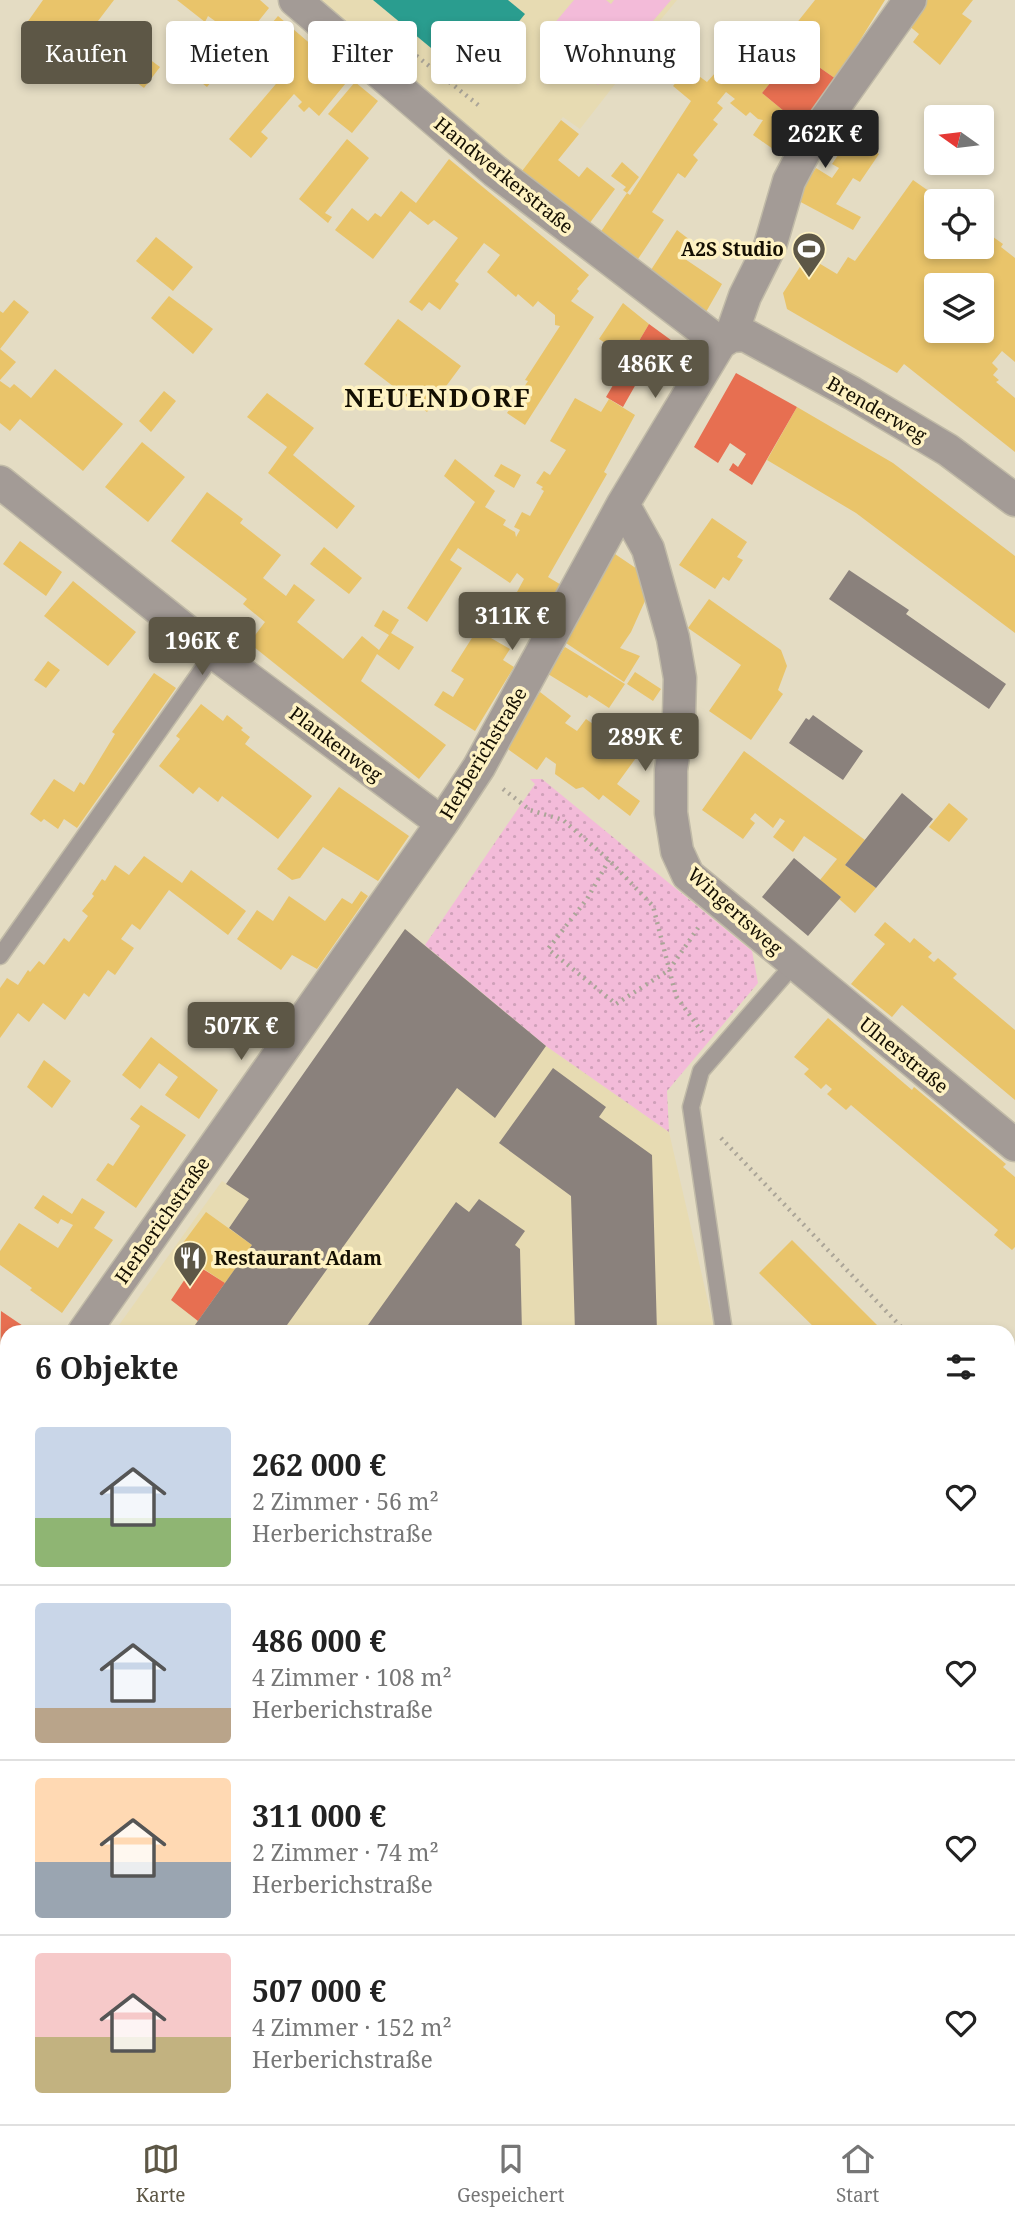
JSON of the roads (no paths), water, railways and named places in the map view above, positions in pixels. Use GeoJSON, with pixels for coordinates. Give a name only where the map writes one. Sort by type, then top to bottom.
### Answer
{"type":"FeatureCollection","features":[{"type":"Feature","properties":{"kind":"street","name":"Handwerkerstraße"},"geometry":{"type":"LineString","coordinates":[[295,0],[495,171],[725,340]]}},
{"type":"Feature","properties":{"kind":"street","name":"Herberichstraße"},"geometry":{"type":"LineString","coordinates":[[89,1325],[477,770],[623,504],[725,340],[770,246],[789,181],[810,141],[910,0]]}},
{"type":"Feature","properties":{"kind":"street","name":"Brenderweg"},"geometry":{"type":"LineString","coordinates":[[725,340],[745,335],[852,393],[948,450],[1015,500]]}},
{"type":"Feature","properties":{"kind":"street","name":"Plankenweg"},"geometry":{"type":"LineString","coordinates":[[0,482],[214,653],[442,823]]}},
{"type":"Feature","properties":{"kind":"street","name":"Wingertsweg"},"geometry":{"type":"LineString","coordinates":[[623,504],[648,549],[673,638],[680,678],[679,715],[671,770],[671,813],[677,851],[688,875],[794,964]]}},
{"type":"Feature","properties":{"kind":"street","name":"Ulnerstraße"},"geometry":{"type":"LineString","coordinates":[[794,964],[1015,1145]]}},
{"type":"Feature","properties":{"kind":"lane"},"geometry":{"type":"LineString","coordinates":[[0,956],[214,653]]}},
{"type":"Feature","properties":{"kind":"lane","name":"Wingertsweg"},"geometry":{"type":"LineString","coordinates":[[723,1325],[691,1107],[701,1071],[794,964]]}},
{"type":"Feature","properties":{"kind":"place","name":"A2S Studio"},"geometry":{"type":"Point","coordinates":[809,279]}},
{"type":"Feature","properties":{"kind":"place","name":"Restaurant Adam"},"geometry":{"type":"Point","coordinates":[190,1288]}},
{"type":"Feature","properties":{"kind":"district","name":"NEUENDORF"},"geometry":{"type":"Point","coordinates":[438,397]}}]}
